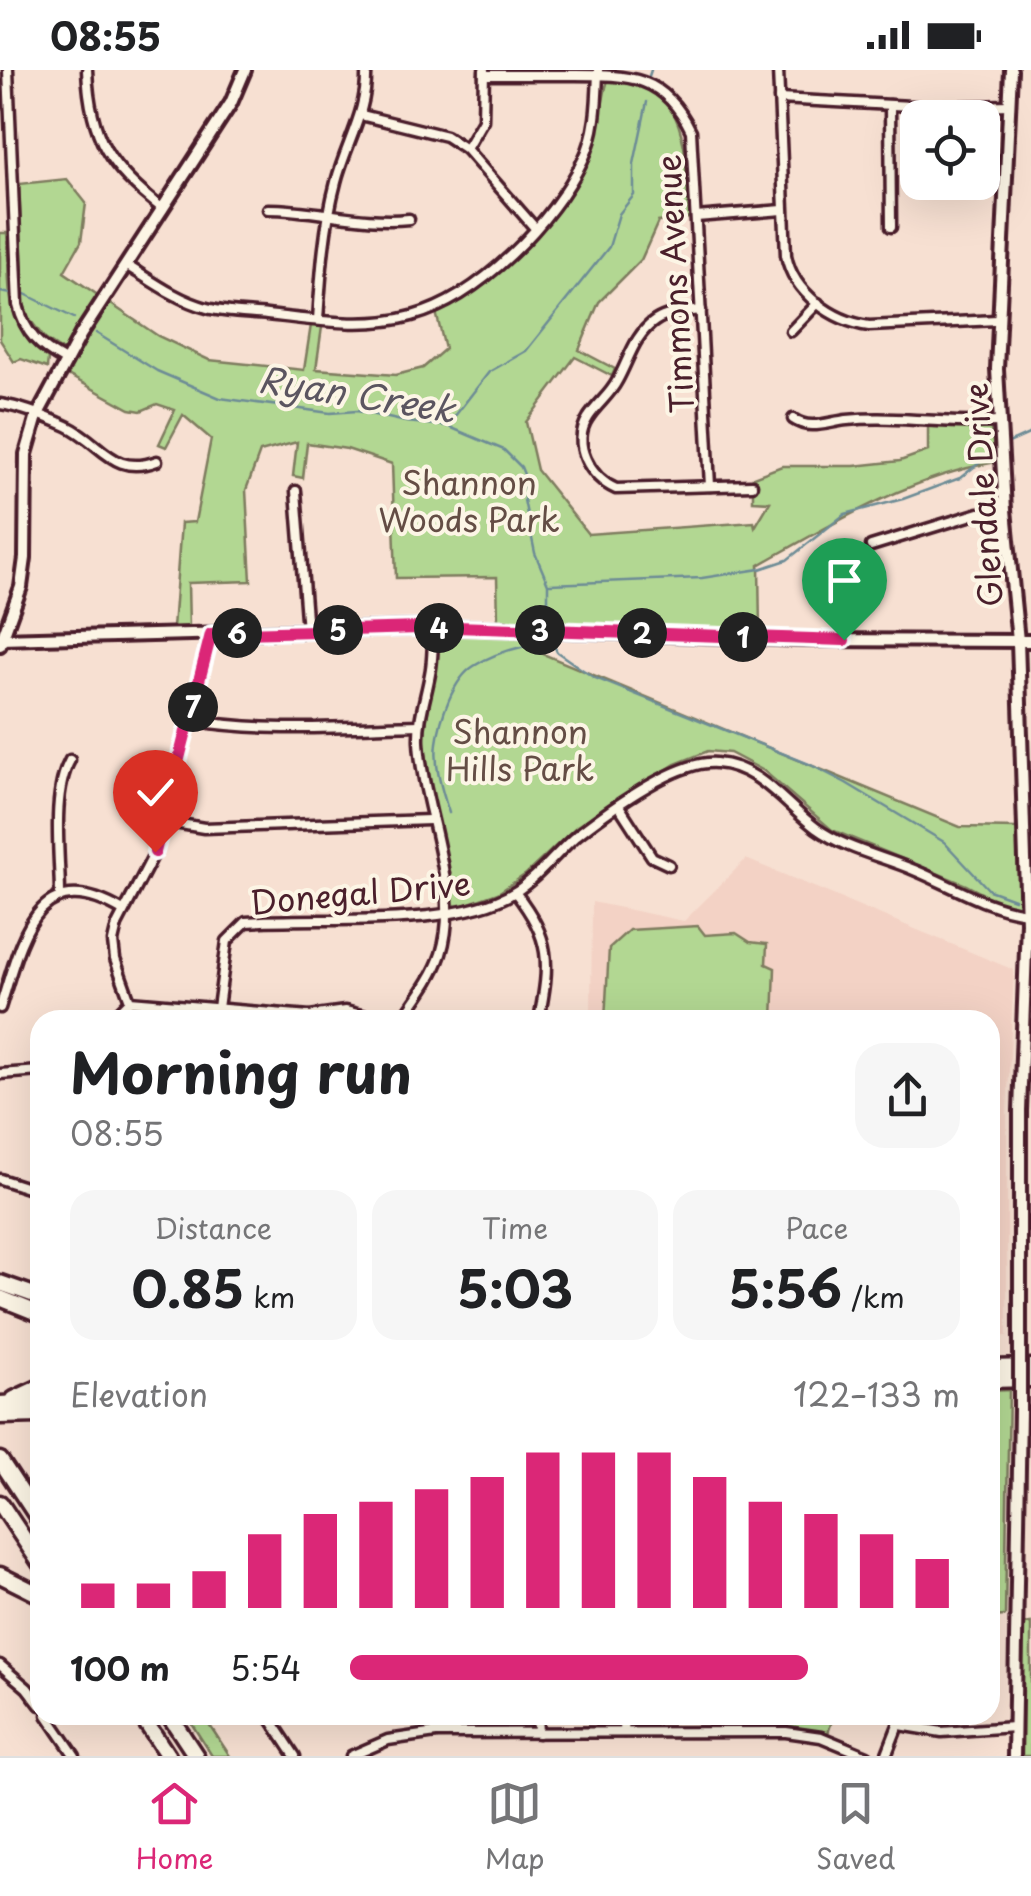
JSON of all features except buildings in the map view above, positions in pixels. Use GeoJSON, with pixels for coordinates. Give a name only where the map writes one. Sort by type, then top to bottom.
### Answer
{"type":"FeatureCollection","features":[{"type":"Feature","properties":{"kind":"highway"},"geometry":{"type":"LineString","coordinates":[[0,1282],[30,1293]]}},
{"type":"Feature","properties":{"kind":"highway"},"geometry":{"type":"LineString","coordinates":[[0,1298],[30,1310]]}},
{"type":"Feature","properties":{"kind":"highway"},"geometry":{"type":"LineString","coordinates":[[1000,1368],[1031,1367]]}},
{"type":"Feature","properties":{"kind":"highway"},"geometry":{"type":"LineString","coordinates":[[1000,1380],[1031,1379]]}},
{"type":"Feature","properties":{"kind":"highway"},"geometry":{"type":"LineString","coordinates":[[2,1408],[30,1392]]}},
{"type":"Feature","properties":{"kind":"highway"},"geometry":{"type":"LineString","coordinates":[[2,1408],[30,1404]]}},
{"type":"Feature","properties":{"kind":"highway"},"geometry":{"type":"LineString","coordinates":[[2,1408],[30,1412]]}},
{"type":"Feature","properties":{"kind":"highway"},"geometry":{"type":"LineString","coordinates":[[0,1460],[30,1505]]}},
{"type":"Feature","properties":{"kind":"highway"},"geometry":{"type":"LineString","coordinates":[[0,1503],[30,1548]]}},
{"type":"Feature","properties":{"kind":"highway"},"geometry":{"type":"LineString","coordinates":[[0,1575],[30,1590]]}},
{"type":"Feature","properties":{"kind":"highway"},"geometry":{"type":"LineString","coordinates":[[148,1725],[168,1756]]}},
{"type":"Feature","properties":{"kind":"highway"},"geometry":{"type":"LineString","coordinates":[[178,1725],[196,1756]]}},
{"type":"Feature","properties":{"kind":"street"},"geometry":{"type":"LineString","coordinates":[[8,70],[21,318],[36,342],[65,361]]}},
{"type":"Feature","properties":{"kind":"street"},"geometry":{"type":"LineString","coordinates":[[87,70],[88,101],[100,141],[124,177],[163,209]]}},
{"type":"Feature","properties":{"kind":"street"},"geometry":{"type":"LineString","coordinates":[[245,70],[231,104],[65,361],[37,416],[26,454],[21,587],[1,641],[433,628],[802,640],[1031,641]]}},
{"type":"Feature","properties":{"kind":"street"},"geometry":{"type":"LineString","coordinates":[[318,320],[329,214],[336,179],[361,115],[367,91],[366,70]]}},
{"type":"Feature","properties":{"kind":"street"},"geometry":{"type":"LineString","coordinates":[[778,70],[788,267],[800,286],[837,318],[869,326],[997,320]]}},
{"type":"Feature","properties":{"kind":"street","name":"Glendale Drive"},"geometry":{"type":"LineString","coordinates":[[1012,70],[997,320],[999,422],[1018,641],[1027,965],[1020,1111],[1014,1756]]}},
{"type":"Feature","properties":{"kind":"street"},"geometry":{"type":"LineString","coordinates":[[126,265],[166,291],[206,308],[346,323],[412,316],[479,281],[548,214],[585,158],[598,99],[598,72]]}},
{"type":"Feature","properties":{"kind":"street","name":"Timmons Avenue"},"geometry":{"type":"LineString","coordinates":[[484,73],[598,72],[639,79],[668,96],[682,113],[690,131],[710,486]]}},
{"type":"Feature","properties":{"kind":"street"},"geometry":{"type":"LineString","coordinates":[[466,148],[483,120],[484,73]]}},
{"type":"Feature","properties":{"kind":"street"},"geometry":{"type":"LineString","coordinates":[[779,99],[890,105],[1010,105]]}},
{"type":"Feature","properties":{"kind":"street"},"geometry":{"type":"LineString","coordinates":[[890,105],[891,227]]}},
{"type":"Feature","properties":{"kind":"street"},"geometry":{"type":"LineString","coordinates":[[361,115],[446,136],[466,148],[535,228]]}},
{"type":"Feature","properties":{"kind":"street"},"geometry":{"type":"LineString","coordinates":[[0,180],[12,180]]}},
{"type":"Feature","properties":{"kind":"street"},"geometry":{"type":"LineString","coordinates":[[268,210],[362,220],[410,219]]}},
{"type":"Feature","properties":{"kind":"street"},"geometry":{"type":"LineString","coordinates":[[696,217],[783,210]]}},
{"type":"Feature","properties":{"kind":"street"},"geometry":{"type":"LineString","coordinates":[[791,331],[818,302]]}},
{"type":"Feature","properties":{"kind":"street"},"geometry":{"type":"LineString","coordinates":[[701,310],[670,314],[655,320],[644,332],[634,344],[616,385],[585,421],[583,450],[592,472],[616,489],[752,485]]}},
{"type":"Feature","properties":{"kind":"street"},"geometry":{"type":"LineString","coordinates":[[0,404],[68,426],[111,460],[131,466],[157,460]]}},
{"type":"Feature","properties":{"kind":"street"},"geometry":{"type":"LineString","coordinates":[[793,419],[812,426],[846,420],[915,417],[955,423],[999,422]]}},
{"type":"Feature","properties":{"kind":"street"},"geometry":{"type":"LineString","coordinates":[[296,491],[307,631]]}},
{"type":"Feature","properties":{"kind":"street"},"geometry":{"type":"LineString","coordinates":[[871,546],[979,513],[1005,510]]}},
{"type":"Feature","properties":{"kind":"street"},"geometry":{"type":"LineString","coordinates":[[408,1010],[441,956],[446,914],[447,886],[430,820],[419,725],[431,672],[433,628]]}},
{"type":"Feature","properties":{"kind":"street"},"geometry":{"type":"LineString","coordinates":[[130,1001],[113,942],[123,912],[155,852],[211,634]]}},
{"type":"Feature","properties":{"kind":"street"},"geometry":{"type":"LineString","coordinates":[[190,720],[274,729],[419,725]]}},
{"type":"Feature","properties":{"kind":"street"},"geometry":{"type":"LineString","coordinates":[[60,895],[60,799],[62,775],[70,760]]}},
{"type":"Feature","properties":{"kind":"street","name":"Donegal Drive"},"geometry":{"type":"LineString","coordinates":[[218,1008],[226,941],[246,922],[446,914],[486,906],[516,892],[576,836],[619,806],[686,768],[705,762],[754,774],[816,828],[839,842],[958,888],[990,906],[1026,913]]}},
{"type":"Feature","properties":{"kind":"street"},"geometry":{"type":"LineString","coordinates":[[619,806],[652,857],[669,865]]}},
{"type":"Feature","properties":{"kind":"street"},"geometry":{"type":"LineString","coordinates":[[163,821],[204,828],[430,820]]}},
{"type":"Feature","properties":{"kind":"street"},"geometry":{"type":"LineString","coordinates":[[516,892],[534,916],[546,950],[541,1010]]}},
{"type":"Feature","properties":{"kind":"street"},"geometry":{"type":"LineString","coordinates":[[0,1008],[34,918],[44,904],[60,895],[88,895],[123,912]]}},
{"type":"Feature","properties":{"kind":"street"},"geometry":{"type":"LineString","coordinates":[[121,1010],[130,1001],[241,1010]]}},
{"type":"Feature","properties":{"kind":"street"},"geometry":{"type":"LineString","coordinates":[[0,1074],[30,1072]]}},
{"type":"Feature","properties":{"kind":"street"},"geometry":{"type":"LineString","coordinates":[[0,1179],[30,1189]]}},
{"type":"Feature","properties":{"kind":"street"},"geometry":{"type":"LineString","coordinates":[[0,1665],[30,1692]]}},
{"type":"Feature","properties":{"kind":"street"},"geometry":{"type":"LineString","coordinates":[[54,1725],[75,1756]]}},
{"type":"Feature","properties":{"kind":"street"},"geometry":{"type":"LineString","coordinates":[[275,1725],[295,1756]]}},
{"type":"Feature","properties":{"kind":"street"},"geometry":{"type":"LineString","coordinates":[[436,1725],[436,1732]]}},
{"type":"Feature","properties":{"kind":"street"},"geometry":{"type":"LineString","coordinates":[[538,1725],[538,1732]]}},
{"type":"Feature","properties":{"kind":"street"},"geometry":{"type":"LineString","coordinates":[[624,1725],[624,1732]]}},
{"type":"Feature","properties":{"kind":"street"},"geometry":{"type":"LineString","coordinates":[[886,1756],[900,1725],[942,1732],[1014,1727]]}},
{"type":"Feature","properties":{"kind":"street"},"geometry":{"type":"LineString","coordinates":[[351,1756],[388,1740],[436,1732],[794,1732],[821,1737],[867,1756]]}},
{"type":"Feature","properties":{"kind":"shaded area"},"geometry":{"type":"Polygon","coordinates":[[[746,859],[1014,970],[1007,1112],[1007,1336],[1000,1336],[1000,1010],[591,1010],[592,902],[684,921],[746,859]]]}},
{"type":"Feature","properties":{"kind":"green space","name":"Shannon Woods Park"},"geometry":{"type":"Polygon","coordinates":[[[608,80],[635,82],[655,91],[669,106],[679,125],[684,148],[690,218],[658,222],[641,260],[599,302],[579,350],[615,369],[612,376],[575,357],[526,422],[537,470],[588,534],[754,522],[755,527],[770,502],[753,501],[753,477],[782,466],[854,466],[900,461],[928,451],[928,424],[991,429],[996,462],[903,490],[844,517],[759,565],[760,632],[498,621],[497,577],[396,578],[392,464],[347,449],[307,443],[303,478],[293,476],[297,442],[260,452],[246,490],[251,581],[188,583],[189,627],[173,628],[181,523],[195,522],[211,439],[183,415],[166,447],[159,444],[175,410],[157,404],[141,411],[130,409],[66,374],[75,359],[45,339],[28,317],[24,304],[19,184],[67,179],[86,203],[81,242],[64,272],[158,336],[209,360],[304,370],[311,325],[322,327],[316,369],[396,375],[423,368],[445,349],[436,312],[504,265],[547,225],[565,202],[594,146],[608,80]]]}},
{"type":"Feature","properties":{"kind":"green space"},"geometry":{"type":"Polygon","coordinates":[[[0,233],[7,233],[9,288],[15,316],[48,359],[47,368],[21,359],[14,362],[0,340],[0,233]]]}},
{"type":"Feature","properties":{"kind":"green space","name":"Shannon Hills Park"},"geometry":{"type":"Polygon","coordinates":[[[440,632],[536,635],[538,652],[960,827],[1017,828],[1019,906],[1006,906],[966,885],[832,830],[764,771],[730,753],[708,751],[675,764],[577,826],[526,874],[498,893],[458,907],[454,905],[430,791],[424,739],[440,632]]]}},
{"type":"Feature","properties":{"kind":"green space"},"geometry":{"type":"Polygon","coordinates":[[[698,926],[705,935],[736,933],[750,942],[767,944],[766,964],[775,968],[773,1010],[606,1010],[609,948],[629,930],[698,926]]]}},
{"type":"Feature","properties":{"kind":"green space"},"geometry":{"type":"Polygon","coordinates":[[[1000,1390],[1009,1390],[1005,1616],[1000,1616],[1000,1390]]]}},
{"type":"Feature","properties":{"kind":"green space"},"geometry":{"type":"Polygon","coordinates":[[[1031,1623],[1031,1756],[1022,1756],[1022,1624],[1031,1623]]]}},
{"type":"Feature","properties":{"kind":"green space"},"geometry":{"type":"Polygon","coordinates":[[[192,1725],[210,1725],[230,1756],[212,1756],[192,1725]]]}},
{"type":"Feature","properties":{"kind":"green space"},"geometry":{"type":"Polygon","coordinates":[[[831,1725],[828,1733],[789,1726],[711,1726],[831,1725]]]}},
{"type":"Feature","properties":{"kind":"waterway"},"geometry":{"type":"LineString","coordinates":[[649,76],[651,70]]}},
{"type":"Feature","properties":{"kind":"waterway"},"geometry":{"type":"LineString","coordinates":[[448,425],[489,372],[526,351],[609,247],[619,214],[634,195],[634,164],[647,102]]}},
{"type":"Feature","properties":{"kind":"waterway","name":"Ryan Creek"},"geometry":{"type":"LineString","coordinates":[[0,292],[12,294]]}},
{"type":"Feature","properties":{"kind":"waterway","name":"Ryan Creek"},"geometry":{"type":"LineString","coordinates":[[23,293],[74,318]]}},
{"type":"Feature","properties":{"kind":"waterway","name":"Ryan Creek"},"geometry":{"type":"LineString","coordinates":[[96,333],[157,371],[220,398],[330,413],[357,411],[447,426],[504,450],[525,477],[524,500],[535,553],[548,584],[548,620]]}},
{"type":"Feature","properties":{"kind":"waterway"},"geometry":{"type":"LineString","coordinates":[[1004,445],[1031,433]]}},
{"type":"Feature","properties":{"kind":"waterway"},"geometry":{"type":"LineString","coordinates":[[550,584],[702,578],[760,569],[787,560],[845,514],[903,499],[960,478],[997,449]]}},
{"type":"Feature","properties":{"kind":"waterway","name":"Ryan Creek"},"geometry":{"type":"LineString","coordinates":[[550,637],[557,652],[593,677],[809,764],[846,783],[944,842],[989,890],[1014,899]]}},
{"type":"Feature","properties":{"kind":"waterway"},"geometry":{"type":"LineString","coordinates":[[449,813],[436,752],[441,723],[454,690],[467,672],[483,661],[550,642]]}},
{"type":"Feature","properties":{"kind":"route"},"geometry":{"type":"LineString","coordinates":[[155,852],[211,634],[456,627],[844,640]]}}]}
